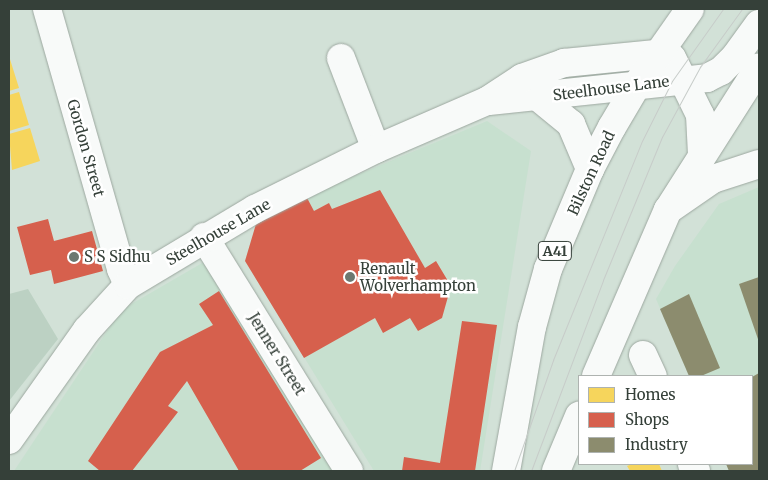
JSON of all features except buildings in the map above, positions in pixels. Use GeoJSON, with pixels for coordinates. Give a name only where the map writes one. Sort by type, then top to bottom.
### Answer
{"type":"FeatureCollection","features":[{"type":"Feature","properties":{"kind":"main road","name":"Gordon Street"},"geometry":{"type":"LineString","coordinates":[[46,9],[121,269],[128,286]]}},
{"type":"Feature","properties":{"kind":"main road","name":"Bilston Road"},"geometry":{"type":"LineString","coordinates":[[506,471],[532,328],[548,269],[590,169],[638,83],[690,9]]}},
{"type":"Feature","properties":{"kind":"main road","name":"Steelhouse Lane"},"geometry":{"type":"LineString","coordinates":[[487,101],[638,83],[707,78],[721,71],[759,24]]}},
{"type":"Feature","properties":{"kind":"main road","name":"Steelhouse Lane"},"geometry":{"type":"LineString","coordinates":[[9,440],[87,330],[128,286],[204,238],[376,149],[487,101],[522,78],[564,63],[660,52],[672,58],[700,115],[702,155]]}},
{"type":"Feature","properties":{"kind":"main road"},"geometry":{"type":"LineString","coordinates":[[341,58],[376,149]]}},
{"type":"Feature","properties":{"kind":"main road"},"geometry":{"type":"LineString","coordinates":[[596,375],[668,210],[759,67]]}},
{"type":"Feature","properties":{"kind":"main road","name":"Steelhouse Lane"},"geometry":{"type":"LineString","coordinates":[[538,96],[571,124],[590,169]]}},
{"type":"Feature","properties":{"kind":"main road"},"geometry":{"type":"LineString","coordinates":[[668,210],[720,175],[759,164]]}},
{"type":"Feature","properties":{"kind":"main road","name":"Jenner Street"},"geometry":{"type":"LineString","coordinates":[[204,238],[349,471]]}},
{"type":"Feature","properties":{"kind":"main road"},"geometry":{"type":"LineString","coordinates":[[556,471],[578,418]]}},
{"type":"Feature","properties":{"kind":"shaded area"},"geometry":{"type":"Polygon","coordinates":[[[487,121],[531,151],[480,471],[374,471],[245,261],[256,224],[306,196],[487,121]]]}},
{"type":"Feature","properties":{"kind":"shaded area"},"geometry":{"type":"Polygon","coordinates":[[[759,187],[759,471],[729,471],[726,465],[753,465],[753,375],[689,375],[656,299],[675,266],[719,204],[759,187]]]}},
{"type":"Feature","properties":{"kind":"shaded area"},"geometry":{"type":"Polygon","coordinates":[[[204,262],[333,471],[14,471],[121,310],[204,262]]]}},
{"type":"Feature","properties":{"kind":"shaded area"},"geometry":{"type":"Polygon","coordinates":[[[28,289],[58,339],[9,401],[9,294],[28,289]]]}},
{"type":"Feature","properties":{"kind":"tram line"},"geometry":{"type":"LineString","coordinates":[[514,471],[553,360],[642,141],[672,81],[723,9]]}},
{"type":"Feature","properties":{"kind":"tram line"},"geometry":{"type":"LineString","coordinates":[[531,471],[603,280],[662,137],[700,67],[742,9]]}},
{"type":"Feature","properties":{"kind":"place","name":"S S Sidhu"},"geometry":{"type":"Point","coordinates":[74,257]}},
{"type":"Feature","properties":{"kind":"place","name":"Renault Wolverhampton"},"geometry":{"type":"Point","coordinates":[350,277]}}]}
